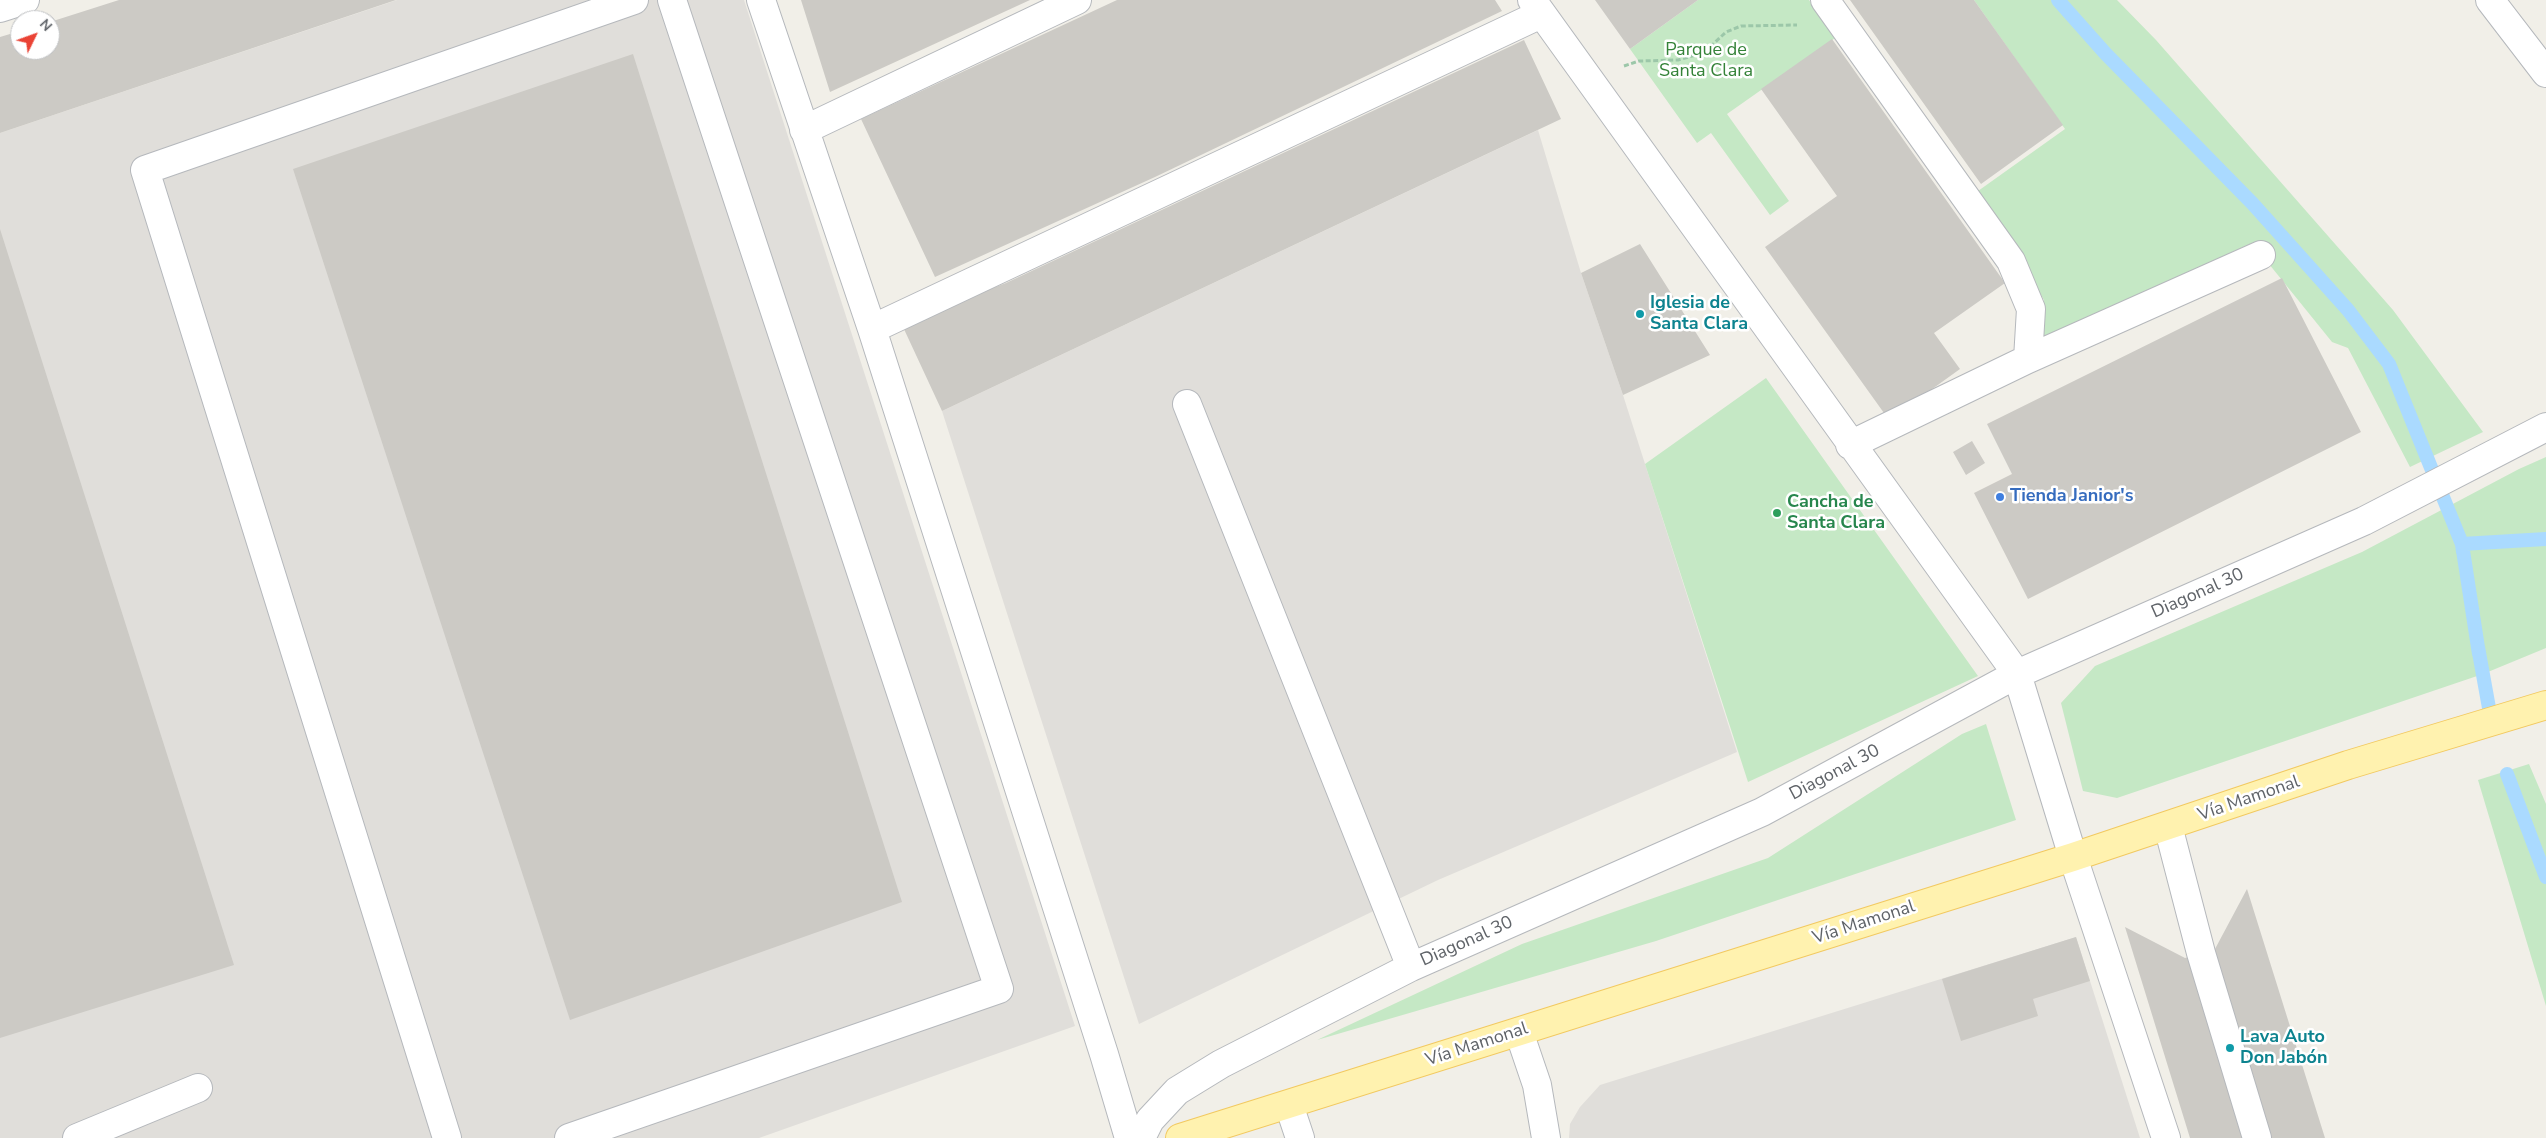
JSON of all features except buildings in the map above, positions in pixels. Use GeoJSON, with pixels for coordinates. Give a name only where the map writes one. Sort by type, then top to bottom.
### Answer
{"type":"FeatureCollection","features":[{"type":"Feature","properties":{"kind":"main road","name":"Vía Mamonal"},"geometry":{"type":"LineString","coordinates":[[1180,1138],[2074,857],[2348,765],[2546,705]]}},
{"type":"Feature","properties":{"kind":"street"},"geometry":{"type":"LineString","coordinates":[[0,8],[24,0]]}},
{"type":"Feature","properties":{"kind":"street"},"geometry":{"type":"LineString","coordinates":[[447,1138],[146,170],[634,0]]}},
{"type":"Feature","properties":{"kind":"street"},"geometry":{"type":"LineString","coordinates":[[569,1138],[999,989],[672,0]]}},
{"type":"Feature","properties":{"kind":"street"},"geometry":{"type":"LineString","coordinates":[[761,0],[872,329],[1104,1054],[1129,1138]]}},
{"type":"Feature","properties":{"kind":"street"},"geometry":{"type":"LineString","coordinates":[[804,130],[1077,0]]}},
{"type":"Feature","properties":{"kind":"street"},"geometry":{"type":"LineString","coordinates":[[2490,0],[2546,73]]}},
{"type":"Feature","properties":{"kind":"street"},"geometry":{"type":"LineString","coordinates":[[1828,3],[2011,261],[2031,309],[2028,359]]}},
{"type":"Feature","properties":{"kind":"street"},"geometry":{"type":"LineString","coordinates":[[872,329],[1537,7],[1850,445],[2017,674],[2074,857],[2166,1138]]}},
{"type":"Feature","properties":{"kind":"street"},"geometry":{"type":"LineString","coordinates":[[1850,445],[2028,359],[2261,255]]}},
{"type":"Feature","properties":{"kind":"street"},"geometry":{"type":"LineString","coordinates":[[1187,404],[1411,967]]}},
{"type":"Feature","properties":{"kind":"street","name":"Diagonal 30"},"geometry":{"type":"LineString","coordinates":[[1141,1138],[1150,1120],[1177,1091],[1221,1064],[1411,967],[1762,812],[2017,674],[2364,521],[2546,427]]}},
{"type":"Feature","properties":{"kind":"street"},"geometry":{"type":"LineString","coordinates":[[2168,826],[2201,953],[2257,1138]]}},
{"type":"Feature","properties":{"kind":"street"},"geometry":{"type":"LineString","coordinates":[[1519,1032],[1538,1085],[1546,1138]]}},
{"type":"Feature","properties":{"kind":"street"},"geometry":{"type":"LineString","coordinates":[[77,1138],[198,1088]]}},
{"type":"Feature","properties":{"kind":"street"},"geometry":{"type":"LineString","coordinates":[[1289,1105],[1300,1138]]}},
{"type":"Feature","properties":{"kind":"path"},"geometry":{"type":"LineString","coordinates":[[1588,78],[1639,61],[1678,60],[1696,55],[1710,47],[1726,32],[1741,26],[1796,26],[1828,3]]}},
{"type":"Feature","properties":{"kind":"shaded area"},"geometry":{"type":"Polygon","coordinates":[[[397,0],[744,0],[1075,1026],[759,1138],[0,1138],[0,133],[397,0]]]}},
{"type":"Feature","properties":{"kind":"shaded area"},"geometry":{"type":"Polygon","coordinates":[[[1538,130],[1581,273],[1623,395],[1737,752],[1438,880],[1139,1024],[942,411],[1538,130]]]}},
{"type":"Feature","properties":{"kind":"shaded area"},"geometry":{"type":"Polygon","coordinates":[[[2076,937],[2140,1138],[1569,1138],[1570,1124],[1580,1107],[1600,1085],[2076,937]]]}},
{"type":"Feature","properties":{"kind":"green space","name":"Parque de Santa Clara"},"geometry":{"type":"Polygon","coordinates":[[[1698,0],[1809,0],[1835,38],[1727,114],[1789,201],[1770,215],[1711,133],[1697,143],[1630,49],[1698,0]]]}},
{"type":"Feature","properties":{"kind":"green space"},"geometry":{"type":"Polygon","coordinates":[[[1974,0],[2117,0],[2156,40],[2393,310],[2483,432],[2410,467],[2348,348],[2332,342],[2252,243],[2048,336],[2044,336],[2041,330],[2044,300],[1978,191],[2065,129],[1974,0]]]}},
{"type":"Feature","properties":{"kind":"green space"},"geometry":{"type":"Polygon","coordinates":[[[1766,378],[1978,676],[1748,782],[1645,464],[1766,378]]]}},
{"type":"Feature","properties":{"kind":"green space"},"geometry":{"type":"Polygon","coordinates":[[[2546,457],[2546,648],[2483,674],[2117,798],[2083,791],[2061,703],[2095,666],[2362,552],[2519,469],[2546,457]]]}},
{"type":"Feature","properties":{"kind":"green space"},"geometry":{"type":"Polygon","coordinates":[[[1986,724],[2016,820],[1656,941],[1317,1040],[1522,944],[1768,858],[1962,734],[1986,724]]]}},
{"type":"Feature","properties":{"kind":"green space"},"geometry":{"type":"Polygon","coordinates":[[[2529,764],[2546,804],[2546,1006],[2478,780],[2529,764]]]}},
{"type":"Feature","properties":{"kind":"waterway"},"geometry":{"type":"LineString","coordinates":[[2058,0],[2105,53],[2253,204],[2348,310],[2389,364],[2462,544],[2479,654]]}},
{"type":"Feature","properties":{"kind":"waterway"},"geometry":{"type":"LineString","coordinates":[[2463,552],[2462,544],[2546,539]]}},
{"type":"Feature","properties":{"kind":"waterway"},"geometry":{"type":"LineString","coordinates":[[2478,647],[2491,719]]}},
{"type":"Feature","properties":{"kind":"waterway"},"geometry":{"type":"LineString","coordinates":[[2507,774],[2546,877]]}},
{"type":"Feature","properties":{"kind":"place","name":"Iglesia de Santa Clara"},"geometry":{"type":"Point","coordinates":[1640,314]}},
{"type":"Feature","properties":{"kind":"place","name":"Tienda Janior's"},"geometry":{"type":"Point","coordinates":[2000,497]}},
{"type":"Feature","properties":{"kind":"place","name":"Cancha de Santa Clara"},"geometry":{"type":"Point","coordinates":[1777,513]}},
{"type":"Feature","properties":{"kind":"place","name":"Lava Auto Don Jabón"},"geometry":{"type":"Point","coordinates":[2230,1048]}}]}
